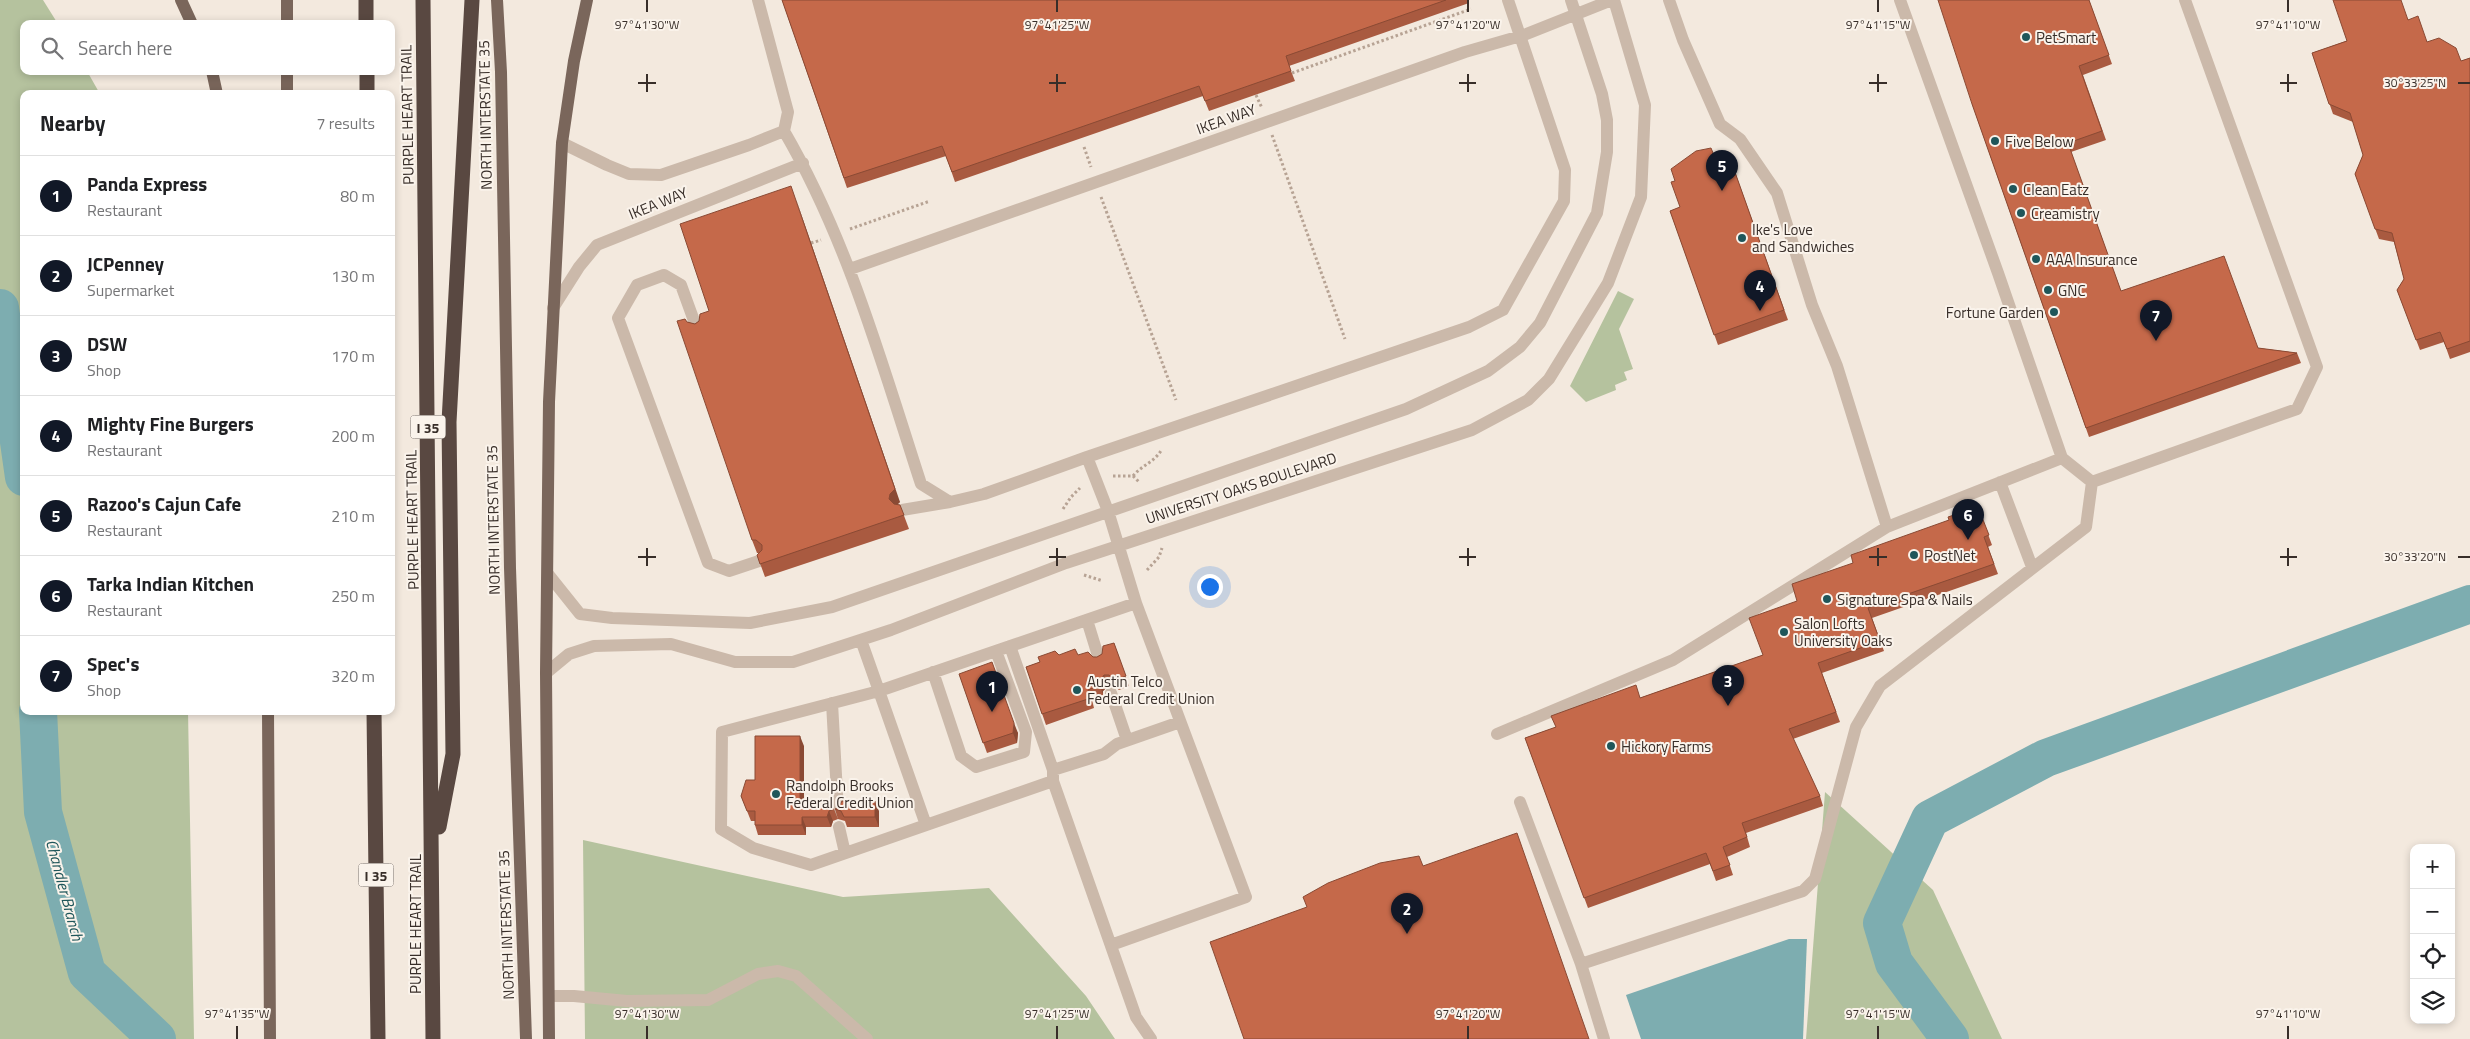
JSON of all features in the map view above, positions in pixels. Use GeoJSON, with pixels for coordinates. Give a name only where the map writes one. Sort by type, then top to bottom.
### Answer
{"type":"FeatureCollection","features":[{"type":"Feature","properties":{"kind":"highway"},"geometry":{"type":"LineString","coordinates":[[366,0],[366,20]]}},
{"type":"Feature","properties":{"kind":"highway","name":"PURPLE HEART TRAIL"},"geometry":{"type":"LineString","coordinates":[[423,0],[433,855],[433,1039]]}},
{"type":"Feature","properties":{"kind":"highway"},"geometry":{"type":"LineString","coordinates":[[433,855],[453,754],[449,422],[472,0]]}},
{"type":"Feature","properties":{"kind":"highway"},"geometry":{"type":"LineString","coordinates":[[367,75],[367,90]]}},
{"type":"Feature","properties":{"kind":"highway","name":"I 35"},"geometry":{"type":"LineString","coordinates":[[374,715],[378,1039]]}},
{"type":"Feature","properties":{"kind":"main road"},"geometry":{"type":"LineString","coordinates":[[181,0],[190,20]]}},
{"type":"Feature","properties":{"kind":"main road"},"geometry":{"type":"LineString","coordinates":[[287,0],[287,20]]}},
{"type":"Feature","properties":{"kind":"main road","name":"NORTH INTERSTATE 35"},"geometry":{"type":"LineString","coordinates":[[497,0],[501,72],[510,568],[526,1039]]}},
{"type":"Feature","properties":{"kind":"main road"},"geometry":{"type":"LineString","coordinates":[[549,1039],[546,673],[549,402],[562,142],[574,61],[587,0]]}},
{"type":"Feature","properties":{"kind":"main road"},"geometry":{"type":"LineString","coordinates":[[213,75],[216,90]]}},
{"type":"Feature","properties":{"kind":"main road"},"geometry":{"type":"LineString","coordinates":[[287,75],[287,90]]}},
{"type":"Feature","properties":{"kind":"main road"},"geometry":{"type":"LineString","coordinates":[[268,715],[270,1039]]}},
{"type":"Feature","properties":{"kind":"street"},"geometry":{"type":"LineString","coordinates":[[758,0],[788,112],[784,131],[803,163],[850,269],[921,484],[950,502]]}},
{"type":"Feature","properties":{"kind":"street"},"geometry":{"type":"LineString","coordinates":[[902,510],[984,494],[1469,327],[1503,310],[1564,201],[1565,170],[1508,0]]}},
{"type":"Feature","properties":{"kind":"street","name":"UNIVERSITY OAKS BOULEVARD"},"geometry":{"type":"LineString","coordinates":[[548,574],[580,614],[612,618],[750,622],[832,607],[1406,409],[1488,371],[1520,347],[1540,323],[1597,213],[1607,152],[1607,120],[1602,94],[1571,0]]}},
{"type":"Feature","properties":{"kind":"street","name":"IKEA WAY"},"geometry":{"type":"LineString","coordinates":[[850,269],[1465,52],[1521,36],[1613,0]]}},
{"type":"Feature","properties":{"kind":"street","name":"UNIVERSITY OAKS BOULEVARD"},"geometry":{"type":"LineString","coordinates":[[546,673],[569,654],[594,646],[672,644],[735,662],[794,662],[861,640],[1118,545],[1472,430],[1528,400],[1549,379],[1608,283],[1641,197],[1645,105],[1613,0]]}},
{"type":"Feature","properties":{"kind":"street"},"geometry":{"type":"LineString","coordinates":[[1669,0],[1683,40],[1720,124],[1740,139],[1777,193],[1812,305],[1838,366],[1886,527]]}},
{"type":"Feature","properties":{"kind":"street"},"geometry":{"type":"LineString","coordinates":[[1900,0],[2007,296],[2062,458],[2092,482]]}},
{"type":"Feature","properties":{"kind":"street"},"geometry":{"type":"LineString","coordinates":[[2092,482],[2298,409],[2317,367],[2185,0]]}},
{"type":"Feature","properties":{"kind":"street"},"geometry":{"type":"LineString","coordinates":[[562,142],[629,174],[661,175],[784,131]]}},
{"type":"Feature","properties":{"kind":"street","name":"IKEA WAY"},"geometry":{"type":"LineString","coordinates":[[553,308],[579,268],[597,245],[803,163]]}},
{"type":"Feature","properties":{"kind":"street"},"geometry":{"type":"LineString","coordinates":[[698,329],[681,284],[664,275],[638,285],[618,318],[708,563],[729,571],[760,561]]}},
{"type":"Feature","properties":{"kind":"street"},"geometry":{"type":"LineString","coordinates":[[1087,457],[1108,511],[1136,603],[1246,897],[1111,945]]}},
{"type":"Feature","properties":{"kind":"street"},"geometry":{"type":"LineString","coordinates":[[1497,734],[1673,660],[1886,527],[2062,458]]}},
{"type":"Feature","properties":{"kind":"street"},"geometry":{"type":"LineString","coordinates":[[2000,482],[2032,567]]}},
{"type":"Feature","properties":{"kind":"street"},"geometry":{"type":"LineString","coordinates":[[1581,964],[1804,891],[1815,879],[1856,727],[1880,686],[2086,527],[2092,482]]}},
{"type":"Feature","properties":{"kind":"street"},"geometry":{"type":"LineString","coordinates":[[1136,603],[879,691],[722,732],[721,829],[753,848],[811,864],[926,825],[1053,776],[1104,754],[1117,744],[1180,722]]}},
{"type":"Feature","properties":{"kind":"street"},"geometry":{"type":"LineString","coordinates":[[1087,620],[1099,659]]}},
{"type":"Feature","properties":{"kind":"street"},"geometry":{"type":"LineString","coordinates":[[861,640],[926,825]]}},
{"type":"Feature","properties":{"kind":"street"},"geometry":{"type":"LineString","coordinates":[[1010,646],[1136,1017],[1151,1039]]}},
{"type":"Feature","properties":{"kind":"street"},"geometry":{"type":"LineString","coordinates":[[934,672],[961,756],[976,767],[1024,752],[1026,732],[996,651]]}},
{"type":"Feature","properties":{"kind":"street"},"geometry":{"type":"LineString","coordinates":[[1111,693],[1127,740]]}},
{"type":"Feature","properties":{"kind":"street"},"geometry":{"type":"LineString","coordinates":[[832,703],[838,811]]}},
{"type":"Feature","properties":{"kind":"street"},"geometry":{"type":"LineString","coordinates":[[1520,802],[1581,964],[1604,1039]]}},
{"type":"Feature","properties":{"kind":"street"},"geometry":{"type":"LineString","coordinates":[[839,827],[845,853]]}},
{"type":"Feature","properties":{"kind":"street"},"geometry":{"type":"LineString","coordinates":[[549,996],[574,996],[627,1001],[708,1000],[758,974],[778,971],[796,976],[867,1039]]}},
{"type":"Feature","properties":{"kind":"path"},"geometry":{"type":"LineString","coordinates":[[1292,73],[1471,9]]}},
{"type":"Feature","properties":{"kind":"path"},"geometry":{"type":"LineString","coordinates":[[1256,95],[1262,108]]}},
{"type":"Feature","properties":{"kind":"path"},"geometry":{"type":"LineString","coordinates":[[1272,135],[1345,339]]}},
{"type":"Feature","properties":{"kind":"path"},"geometry":{"type":"LineString","coordinates":[[1084,147],[1091,168]]}},
{"type":"Feature","properties":{"kind":"path"},"geometry":{"type":"LineString","coordinates":[[1100,194],[1176,400]]}},
{"type":"Feature","properties":{"kind":"path"},"geometry":{"type":"LineString","coordinates":[[811,243],[930,201]]}},
{"type":"Feature","properties":{"kind":"path"},"geometry":{"type":"LineString","coordinates":[[1134,476],[1139,470],[1154,461],[1165,442]]}},
{"type":"Feature","properties":{"kind":"path"},"geometry":{"type":"LineString","coordinates":[[1113,476],[1134,476]]}},
{"type":"Feature","properties":{"kind":"path"},"geometry":{"type":"LineString","coordinates":[[1134,476],[1136,482],[1143,485]]}},
{"type":"Feature","properties":{"kind":"path"},"geometry":{"type":"LineString","coordinates":[[1063,509],[1071,496],[1080,488]]}},
{"type":"Feature","properties":{"kind":"path"},"geometry":{"type":"LineString","coordinates":[[1147,570],[1159,557],[1163,545]]}},
{"type":"Feature","properties":{"kind":"path"},"geometry":{"type":"LineString","coordinates":[[1083,575],[1103,581]]}},
{"type":"Feature","properties":{"kind":"green space"},"geometry":{"type":"Polygon","coordinates":[[[0,0],[43,0],[56,20],[20,20],[20,75],[89,75],[98,90],[20,90],[20,715],[188,715],[194,1039],[0,1039],[0,0]]]}},
{"type":"Feature","properties":{"kind":"green space"},"geometry":{"type":"Polygon","coordinates":[[[1618,291],[1634,299],[1619,329],[1633,369],[1624,372],[1627,380],[1615,385],[1616,390],[1586,402],[1570,386],[1618,291]]]}},
{"type":"Feature","properties":{"kind":"green space"},"geometry":{"type":"Polygon","coordinates":[[[1825,792],[1933,890],[2002,1039],[1806,1039],[1825,792]]]}},
{"type":"Feature","properties":{"kind":"green space"},"geometry":{"type":"Polygon","coordinates":[[[583,840],[843,897],[989,888],[1086,996],[1115,1039],[585,1039],[583,840]]]}},
{"type":"Feature","properties":{"kind":"water"},"geometry":{"type":"Polygon","coordinates":[[[1789,939],[1807,939],[1803,1039],[1641,1039],[1626,995],[1789,939]]]}},
{"type":"Feature","properties":{"kind":"building"},"geometry":{"type":"Polygon","coordinates":[[[782,0],[1446,0],[1286,56],[1291,71],[1205,101],[1199,86],[952,172],[942,146],[844,178],[782,0]]]}},
{"type":"Feature","properties":{"kind":"building"},"geometry":{"type":"Polygon","coordinates":[[[1938,0],[2089,0],[2109,55],[2079,66],[2102,131],[2068,143],[2121,291],[2224,256],[2258,348],[2297,353],[2086,428],[1972,104],[1938,0]]]}},
{"type":"Feature","properties":{"kind":"building"},"geometry":{"type":"Polygon","coordinates":[[[2333,0],[2401,0],[2408,20],[2418,16],[2427,42],[2439,38],[2456,48],[2461,61],[2470,58],[2470,341],[2447,349],[2440,332],[2416,340],[2397,290],[2404,279],[2392,233],[2375,229],[2355,174],[2363,155],[2350,113],[2329,104],[2312,53],[2347,41],[2333,0]]]}},
{"type":"Feature","properties":{"kind":"building"},"geometry":{"type":"Polygon","coordinates":[[[1711,148],[1718,165],[1731,161],[1784,310],[1714,335],[1670,211],[1680,207],[1671,182],[1675,181],[1671,169],[1696,151],[1711,148]]]}},
{"type":"Feature","properties":{"kind":"building"},"geometry":{"type":"Polygon","coordinates":[[[791,186],[895,489],[890,494],[889,499],[894,504],[900,505],[904,515],[760,564],[757,555],[762,550],[762,545],[756,540],[752,540],[677,321],[685,319],[687,322],[695,324],[699,321],[700,314],[709,311],[680,224],[791,186]]]}},
{"type":"Feature","properties":{"kind":"building"},"geometry":{"type":"Polygon","coordinates":[[[1978,507],[1989,535],[1984,537],[1994,564],[1868,608],[1880,641],[1818,663],[1836,712],[1789,729],[1820,796],[1742,823],[1747,837],[1723,847],[1730,865],[1713,871],[1706,853],[1584,898],[1525,738],[1556,727],[1551,716],[1636,685],[1640,698],[1763,655],[1749,618],[1797,601],[1792,584],[1853,563],[1851,555],[1949,520],[1948,517],[1978,507]]]}},
{"type":"Feature","properties":{"kind":"building","name":"Austin Telco Federal Credit Union"},"geometry":{"type":"Polygon","coordinates":[[[1114,643],[1126,676],[1115,680],[1109,675],[1104,675],[1100,685],[1088,690],[1091,698],[1042,714],[1026,667],[1040,662],[1038,657],[1055,651],[1059,655],[1075,649],[1078,655],[1088,652],[1093,657],[1097,657],[1102,654],[1103,646],[1114,643]]]}},
{"type":"Feature","properties":{"kind":"building"},"geometry":{"type":"Polygon","coordinates":[[[992,662],[1014,723],[1013,733],[983,743],[959,674],[992,662]]]}},
{"type":"Feature","properties":{"kind":"building","name":"Randolph Brooks Federal Credit Union"},"geometry":{"type":"Polygon","coordinates":[[[755,736],[800,736],[800,801],[826,801],[828,806],[834,809],[829,811],[827,817],[802,817],[802,825],[755,825],[755,811],[747,811],[741,796],[746,780],[755,780],[755,736]]]}},
{"type":"Feature","properties":{"kind":"building"},"geometry":{"type":"Polygon","coordinates":[[[842,801],[875,801],[875,817],[844,817],[841,811],[835,809],[839,807],[842,801]]]}},
{"type":"Feature","properties":{"kind":"building"},"geometry":{"type":"Polygon","coordinates":[[[1517,833],[1589,1039],[1244,1039],[1210,942],[1307,907],[1303,897],[1328,883],[1380,863],[1419,856],[1423,866],[1517,833]]]}},
{"type":"Feature","properties":{"kind":"waterway","name":"Chandler Branch"},"geometry":{"type":"LineString","coordinates":[[0,308],[20,449]]}},
{"type":"Feature","properties":{"kind":"waterway"},"geometry":{"type":"LineString","coordinates":[[1950,1039],[1894,963],[1882,923],[1930,819],[2046,758],[2470,604]]}},
{"type":"Feature","properties":{"kind":"waterway","name":"Chandler Branch"},"geometry":{"type":"LineString","coordinates":[[38,715],[43,812],[87,973],[157,1039]]}},
{"type":"Feature","properties":{"kind":"place","name":"PetSmart"},"geometry":{"type":"Point","coordinates":[2026,37]}},
{"type":"Feature","properties":{"kind":"place","name":"Five Below"},"geometry":{"type":"Point","coordinates":[1995,141]}},
{"type":"Feature","properties":{"kind":"place","name":"Clean Eatz"},"geometry":{"type":"Point","coordinates":[2013,189]}},
{"type":"Feature","properties":{"kind":"place","name":"Razoo's Cajun Cafe"},"geometry":{"type":"Point","coordinates":[1722,191]}},
{"type":"Feature","properties":{"kind":"place","name":"Creamistry"},"geometry":{"type":"Point","coordinates":[2021,213]}},
{"type":"Feature","properties":{"kind":"place","name":"Ike's Love and Sandwiches"},"geometry":{"type":"Point","coordinates":[1742,238]}},
{"type":"Feature","properties":{"kind":"place","name":"AAA Insurance"},"geometry":{"type":"Point","coordinates":[2036,259]}},
{"type":"Feature","properties":{"kind":"place","name":"GNC"},"geometry":{"type":"Point","coordinates":[2048,290]}},
{"type":"Feature","properties":{"kind":"place","name":"Mighty Fine Burgers"},"geometry":{"type":"Point","coordinates":[1760,311]}},
{"type":"Feature","properties":{"kind":"place","name":"Fortune Garden"},"geometry":{"type":"Point","coordinates":[2054,312]}},
{"type":"Feature","properties":{"kind":"place","name":"Spec's"},"geometry":{"type":"Point","coordinates":[2156,341]}},
{"type":"Feature","properties":{"kind":"place","name":"Tarka Indian Kitchen"},"geometry":{"type":"Point","coordinates":[1968,540]}},
{"type":"Feature","properties":{"kind":"place","name":"PostNet"},"geometry":{"type":"Point","coordinates":[1914,555]}},
{"type":"Feature","properties":{"kind":"place","name":"Signature Spa & Nails"},"geometry":{"type":"Point","coordinates":[1827,599]}},
{"type":"Feature","properties":{"kind":"place","name":"Salon Lofts University Oaks"},"geometry":{"type":"Point","coordinates":[1784,632]}},
{"type":"Feature","properties":{"kind":"place","name":"Austin Telco Federal Credit Union"},"geometry":{"type":"Point","coordinates":[1077,690]}},
{"type":"Feature","properties":{"kind":"place","name":"DSW"},"geometry":{"type":"Point","coordinates":[1728,706]}},
{"type":"Feature","properties":{"kind":"place","name":"Panda Express"},"geometry":{"type":"Point","coordinates":[992,712]}},
{"type":"Feature","properties":{"kind":"place","name":"Hickory Farms"},"geometry":{"type":"Point","coordinates":[1611,746]}},
{"type":"Feature","properties":{"kind":"place","name":"Randolph Brooks Federal Credit Union"},"geometry":{"type":"Point","coordinates":[776,794]}},
{"type":"Feature","properties":{"kind":"place","name":"JCPenney"},"geometry":{"type":"Point","coordinates":[1407,934]}}]}
